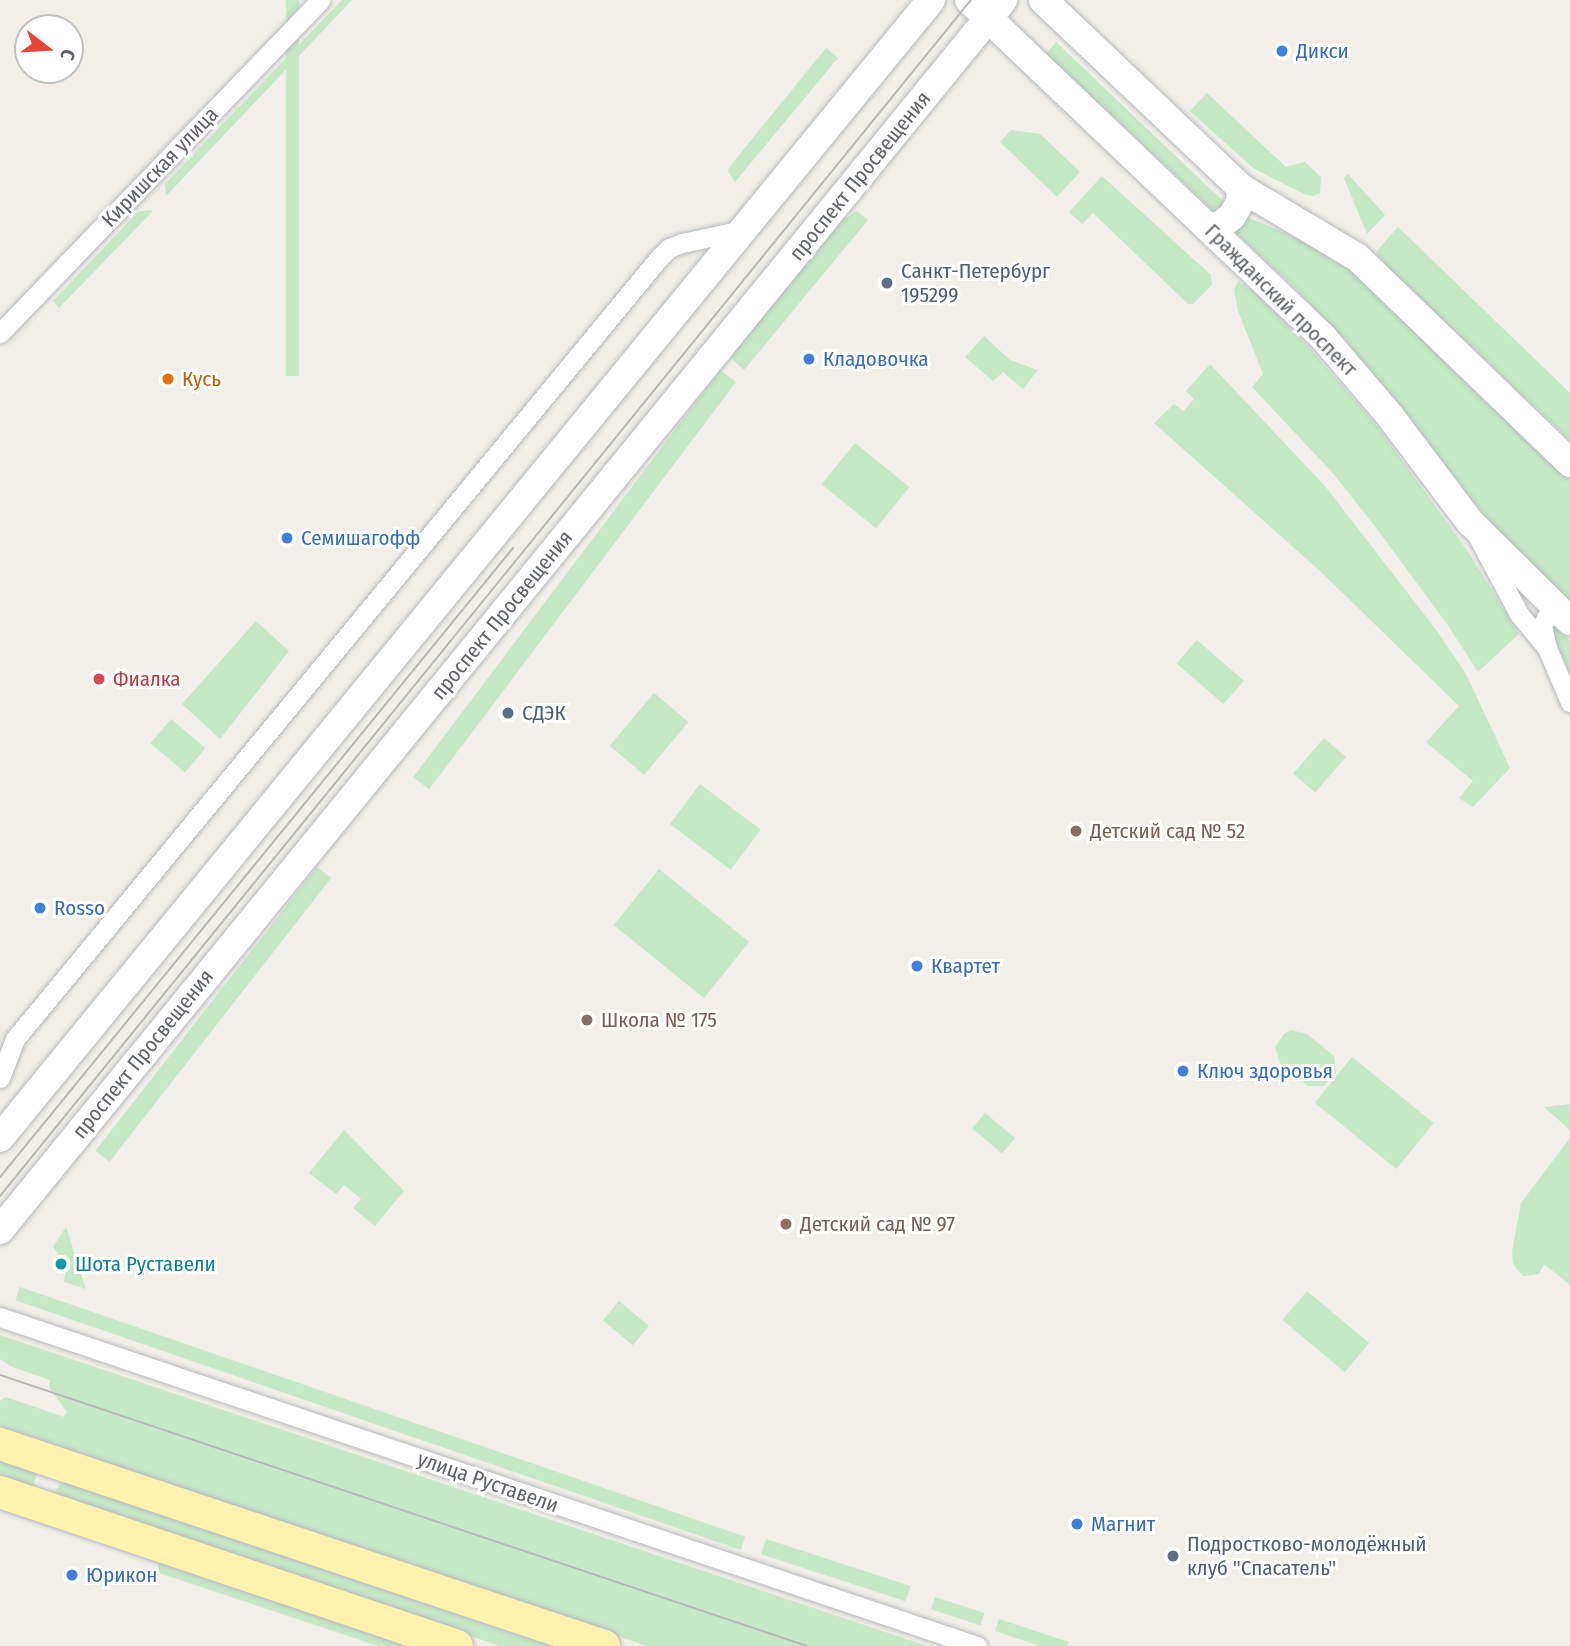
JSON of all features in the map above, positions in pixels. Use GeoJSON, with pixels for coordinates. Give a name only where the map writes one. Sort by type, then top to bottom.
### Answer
{"type":"FeatureCollection","features":[{"type":"Feature","properties":{"kind":"main road"},"geometry":{"type":"LineString","coordinates":[[0,1138],[931,0]]}},
{"type":"Feature","properties":{"kind":"main road"},"geometry":{"type":"LineString","coordinates":[[1043,0],[1241,188],[1358,258],[1570,463]]}},
{"type":"Feature","properties":{"kind":"main road","name":"Гражданский проспект"},"geometry":{"type":"LineString","coordinates":[[987,6],[1207,227],[1268,282],[1353,371],[1469,522],[1566,617]]}},
{"type":"Feature","properties":{"kind":"main road","name":"проспект Просвещения"},"geometry":{"type":"LineString","coordinates":[[0,1230],[987,6]]}},
{"type":"Feature","properties":{"kind":"main road"},"geometry":{"type":"LineString","coordinates":[[1207,227],[1221,225],[1232,216],[1240,202],[1241,188]]}},
{"type":"Feature","properties":{"kind":"main road"},"geometry":{"type":"LineString","coordinates":[[0,1444],[604,1646]]}},
{"type":"Feature","properties":{"kind":"main road"},"geometry":{"type":"LineString","coordinates":[[51,1510],[43,1491],[45,1482],[59,1468],[68,1466]]}},
{"type":"Feature","properties":{"kind":"main road"},"geometry":{"type":"LineString","coordinates":[[0,1492],[457,1646]]}},
{"type":"Feature","properties":{"kind":"street","name":"Киришская улица"},"geometry":{"type":"LineString","coordinates":[[0,334],[320,0]]}},
{"type":"Feature","properties":{"kind":"street"},"geometry":{"type":"LineString","coordinates":[[0,1078],[15,1039],[658,259],[669,248],[682,243],[743,230]]}},
{"type":"Feature","properties":{"kind":"street"},"geometry":{"type":"LineString","coordinates":[[1469,522],[1519,614],[1547,648]]}},
{"type":"Feature","properties":{"kind":"street"},"geometry":{"type":"LineString","coordinates":[[1566,617],[1546,618],[1542,626],[1547,648],[1570,702]]}},
{"type":"Feature","properties":{"kind":"street","name":"улица Руставели"},"geometry":{"type":"LineString","coordinates":[[0,1317],[977,1646]]}},
{"type":"Feature","properties":{"kind":"green space"},"geometry":{"type":"Polygon","coordinates":[[[286,0],[299,0],[299,376],[286,376],[286,0]]]}},
{"type":"Feature","properties":{"kind":"green space"},"geometry":{"type":"Polygon","coordinates":[[[342,0],[352,0],[166,196],[165,184],[342,0]]]}},
{"type":"Feature","properties":{"kind":"green space"},"geometry":{"type":"Polygon","coordinates":[[[1056,42],[1222,200],[1225,206],[1217,214],[1046,54],[1056,42]]]}},
{"type":"Feature","properties":{"kind":"green space"},"geometry":{"type":"Polygon","coordinates":[[[826,48],[838,58],[735,182],[728,171],[731,165],[826,48]]]}},
{"type":"Feature","properties":{"kind":"green space"},"geometry":{"type":"Polygon","coordinates":[[[1207,93],[1286,167],[1305,162],[1321,177],[1320,193],[1306,195],[1253,168],[1190,111],[1207,93]]]}},
{"type":"Feature","properties":{"kind":"green space"},"geometry":{"type":"Polygon","coordinates":[[[1011,130],[1040,134],[1080,172],[1057,197],[1000,142],[1011,130]]]}},
{"type":"Feature","properties":{"kind":"green space"},"geometry":{"type":"Polygon","coordinates":[[[1348,174],[1385,215],[1367,234],[1344,178],[1348,174]]]}},
{"type":"Feature","properties":{"kind":"green space"},"geometry":{"type":"Polygon","coordinates":[[[1102,176],[1211,275],[1212,285],[1193,304],[1188,304],[1093,213],[1082,224],[1069,212],[1102,176]]]}},
{"type":"Feature","properties":{"kind":"green space"},"geometry":{"type":"Polygon","coordinates":[[[153,211],[59,308],[53,301],[138,212],[153,211]]]}},
{"type":"Feature","properties":{"kind":"green space"},"geometry":{"type":"Polygon","coordinates":[[[857,211],[868,220],[744,370],[730,357],[839,222],[857,211]]]}},
{"type":"Feature","properties":{"kind":"green space"},"geometry":{"type":"Polygon","coordinates":[[[1241,215],[1317,245],[1352,270],[1570,479],[1570,607],[1504,539],[1364,363],[1301,294],[1233,230],[1241,215]]]}},
{"type":"Feature","properties":{"kind":"green space"},"geometry":{"type":"Polygon","coordinates":[[[1398,227],[1570,393],[1570,440],[1384,264],[1376,252],[1398,227]]]}},
{"type":"Feature","properties":{"kind":"green space"},"geometry":{"type":"Polygon","coordinates":[[[1238,281],[1257,294],[1308,346],[1377,426],[1469,553],[1519,634],[1478,672],[1447,624],[1332,472],[1252,387],[1263,374],[1238,311],[1234,290],[1238,281]]]}},
{"type":"Feature","properties":{"kind":"green space"},"geometry":{"type":"Polygon","coordinates":[[[984,336],[1010,360],[1038,370],[1023,389],[1003,372],[993,381],[965,357],[984,336]]]}},
{"type":"Feature","properties":{"kind":"green space"},"geometry":{"type":"Polygon","coordinates":[[[1210,364],[1325,486],[1437,631],[1466,674],[1510,768],[1473,807],[1459,798],[1473,781],[1426,742],[1459,706],[1320,571],[1154,423],[1174,404],[1184,411],[1194,399],[1186,391],[1210,364]]]}},
{"type":"Feature","properties":{"kind":"green space"},"geometry":{"type":"Polygon","coordinates":[[[720,370],[736,382],[429,789],[413,777],[720,370]]]}},
{"type":"Feature","properties":{"kind":"green space"},"geometry":{"type":"Polygon","coordinates":[[[855,443],[909,487],[876,528],[822,484],[855,443]]]}},
{"type":"Feature","properties":{"kind":"green space"},"geometry":{"type":"Polygon","coordinates":[[[256,621],[289,651],[220,739],[182,704],[256,621]]]}},
{"type":"Feature","properties":{"kind":"green space"},"geometry":{"type":"Polygon","coordinates":[[[1553,626],[1570,640],[1570,672],[1550,631],[1553,626]]]}},
{"type":"Feature","properties":{"kind":"green space"},"geometry":{"type":"Polygon","coordinates":[[[1197,640],[1244,681],[1223,704],[1177,663],[1197,640]]]}},
{"type":"Feature","properties":{"kind":"green space"},"geometry":{"type":"Polygon","coordinates":[[[654,693],[688,722],[644,775],[610,746],[654,693]]]}},
{"type":"Feature","properties":{"kind":"green space"},"geometry":{"type":"Polygon","coordinates":[[[171,719],[205,748],[185,772],[150,744],[171,719]]]}},
{"type":"Feature","properties":{"kind":"green space"},"geometry":{"type":"Polygon","coordinates":[[[1324,738],[1346,757],[1315,792],[1293,773],[1324,738]]]}},
{"type":"Feature","properties":{"kind":"green space"},"geometry":{"type":"Polygon","coordinates":[[[700,784],[761,830],[731,870],[670,824],[700,784]]]}},
{"type":"Feature","properties":{"kind":"green space"},"geometry":{"type":"Polygon","coordinates":[[[317,867],[331,878],[110,1162],[95,1151],[317,867]]]}},
{"type":"Feature","properties":{"kind":"green space"},"geometry":{"type":"Polygon","coordinates":[[[659,869],[749,942],[704,998],[614,925],[659,869]]]}},
{"type":"Feature","properties":{"kind":"green space"},"geometry":{"type":"Polygon","coordinates":[[[1291,1030],[1307,1034],[1334,1056],[1336,1073],[1324,1086],[1308,1086],[1280,1063],[1275,1047],[1284,1034],[1291,1030]]]}},
{"type":"Feature","properties":{"kind":"green space"},"geometry":{"type":"Polygon","coordinates":[[[1352,1057],[1434,1123],[1396,1169],[1315,1103],[1352,1057]]]}},
{"type":"Feature","properties":{"kind":"green space"},"geometry":{"type":"Polygon","coordinates":[[[1570,1104],[1570,1130],[1544,1107],[1570,1104]]]}},
{"type":"Feature","properties":{"kind":"green space"},"geometry":{"type":"Polygon","coordinates":[[[985,1113],[1015,1138],[1002,1153],[972,1128],[985,1113]]]}},
{"type":"Feature","properties":{"kind":"green space"},"geometry":{"type":"Polygon","coordinates":[[[344,1130],[404,1191],[375,1226],[353,1208],[361,1199],[344,1185],[336,1194],[309,1173],[344,1130]]]}},
{"type":"Feature","properties":{"kind":"green space"},"geometry":{"type":"Polygon","coordinates":[[[1570,1138],[1570,1285],[1544,1264],[1539,1274],[1523,1276],[1513,1264],[1512,1252],[1521,1203],[1570,1138]]]}},
{"type":"Feature","properties":{"kind":"green space"},"geometry":{"type":"Polygon","coordinates":[[[66,1227],[86,1289],[64,1282],[66,1264],[53,1247],[66,1227]]]}},
{"type":"Feature","properties":{"kind":"green space"},"geometry":{"type":"Polygon","coordinates":[[[20,1287],[745,1537],[741,1550],[15,1300],[20,1287]]]}},
{"type":"Feature","properties":{"kind":"green space"},"geometry":{"type":"Polygon","coordinates":[[[1307,1291],[1369,1343],[1345,1372],[1283,1320],[1307,1291]]]}},
{"type":"Feature","properties":{"kind":"green space"},"geometry":{"type":"Polygon","coordinates":[[[619,1301],[649,1326],[633,1345],[603,1320],[619,1301]]]}},
{"type":"Feature","properties":{"kind":"green space"},"geometry":{"type":"Polygon","coordinates":[[[0,1335],[927,1646],[647,1646],[0,1426],[0,1401],[6,1397],[64,1417],[67,1412],[49,1387],[50,1380],[10,1366],[0,1359],[0,1335]]]}},
{"type":"Feature","properties":{"kind":"green space"},"geometry":{"type":"Polygon","coordinates":[[[0,1461],[37,1474],[32,1490],[0,1479],[0,1461]]]}},
{"type":"Feature","properties":{"kind":"green space"},"geometry":{"type":"Polygon","coordinates":[[[61,1483],[68,1483],[550,1646],[500,1646],[62,1500],[55,1492],[61,1483]]]}},
{"type":"Feature","properties":{"kind":"green space"},"geometry":{"type":"Polygon","coordinates":[[[766,1539],[911,1586],[906,1601],[761,1554],[766,1539]]]}},
{"type":"Feature","properties":{"kind":"green space"},"geometry":{"type":"Polygon","coordinates":[[[159,1563],[405,1646],[378,1646],[156,1572],[159,1563]]]}},
{"type":"Feature","properties":{"kind":"green space"},"geometry":{"type":"Polygon","coordinates":[[[935,1597],[984,1613],[980,1625],[931,1609],[935,1597]]]}},
{"type":"Feature","properties":{"kind":"green space"},"geometry":{"type":"Polygon","coordinates":[[[999,1619],[1069,1642],[1067,1646],[1040,1646],[995,1631],[999,1619]]]}},
{"type":"Feature","properties":{"kind":"tram line"},"geometry":{"type":"LineString","coordinates":[[0,1196],[971,0]]}},
{"type":"Feature","properties":{"kind":"tram line"},"geometry":{"type":"LineString","coordinates":[[0,1177],[513,548]]}},
{"type":"Feature","properties":{"kind":"tram line"},"geometry":{"type":"LineString","coordinates":[[0,1375],[807,1646]]}},
{"type":"Feature","properties":{"kind":"place","name":"Дикси"},"geometry":{"type":"Point","coordinates":[1282,51]}},
{"type":"Feature","properties":{"kind":"place","name":"Санкт-Петербург 195299"},"geometry":{"type":"Point","coordinates":[887,283]}},
{"type":"Feature","properties":{"kind":"place","name":"Кладовочка"},"geometry":{"type":"Point","coordinates":[809,359]}},
{"type":"Feature","properties":{"kind":"place","name":"Кусь"},"geometry":{"type":"Point","coordinates":[168,379]}},
{"type":"Feature","properties":{"kind":"place","name":"Семишагофф"},"geometry":{"type":"Point","coordinates":[287,538]}},
{"type":"Feature","properties":{"kind":"place","name":"Фиалка"},"geometry":{"type":"Point","coordinates":[99,679]}},
{"type":"Feature","properties":{"kind":"place","name":"СДЭК"},"geometry":{"type":"Point","coordinates":[508,713]}},
{"type":"Feature","properties":{"kind":"place","name":"Детский сад № 52"},"geometry":{"type":"Point","coordinates":[1076,831]}},
{"type":"Feature","properties":{"kind":"place","name":"Rosso"},"geometry":{"type":"Point","coordinates":[40,908]}},
{"type":"Feature","properties":{"kind":"place","name":"Квартет"},"geometry":{"type":"Point","coordinates":[917,966]}},
{"type":"Feature","properties":{"kind":"place","name":"Школа № 175"},"geometry":{"type":"Point","coordinates":[587,1020]}},
{"type":"Feature","properties":{"kind":"place","name":"Ключ здоровья"},"geometry":{"type":"Point","coordinates":[1183,1071]}},
{"type":"Feature","properties":{"kind":"place","name":"Детский сад № 97"},"geometry":{"type":"Point","coordinates":[786,1224]}},
{"type":"Feature","properties":{"kind":"place","name":"Шота Руставели"},"geometry":{"type":"Point","coordinates":[61,1264]}},
{"type":"Feature","properties":{"kind":"place","name":"Магнит"},"geometry":{"type":"Point","coordinates":[1077,1524]}},
{"type":"Feature","properties":{"kind":"place","name":"Подростково-молодёжный клуб \"Спасатель\""},"geometry":{"type":"Point","coordinates":[1173,1556]}},
{"type":"Feature","properties":{"kind":"place","name":"Юрикон"},"geometry":{"type":"Point","coordinates":[72,1575]}}]}
